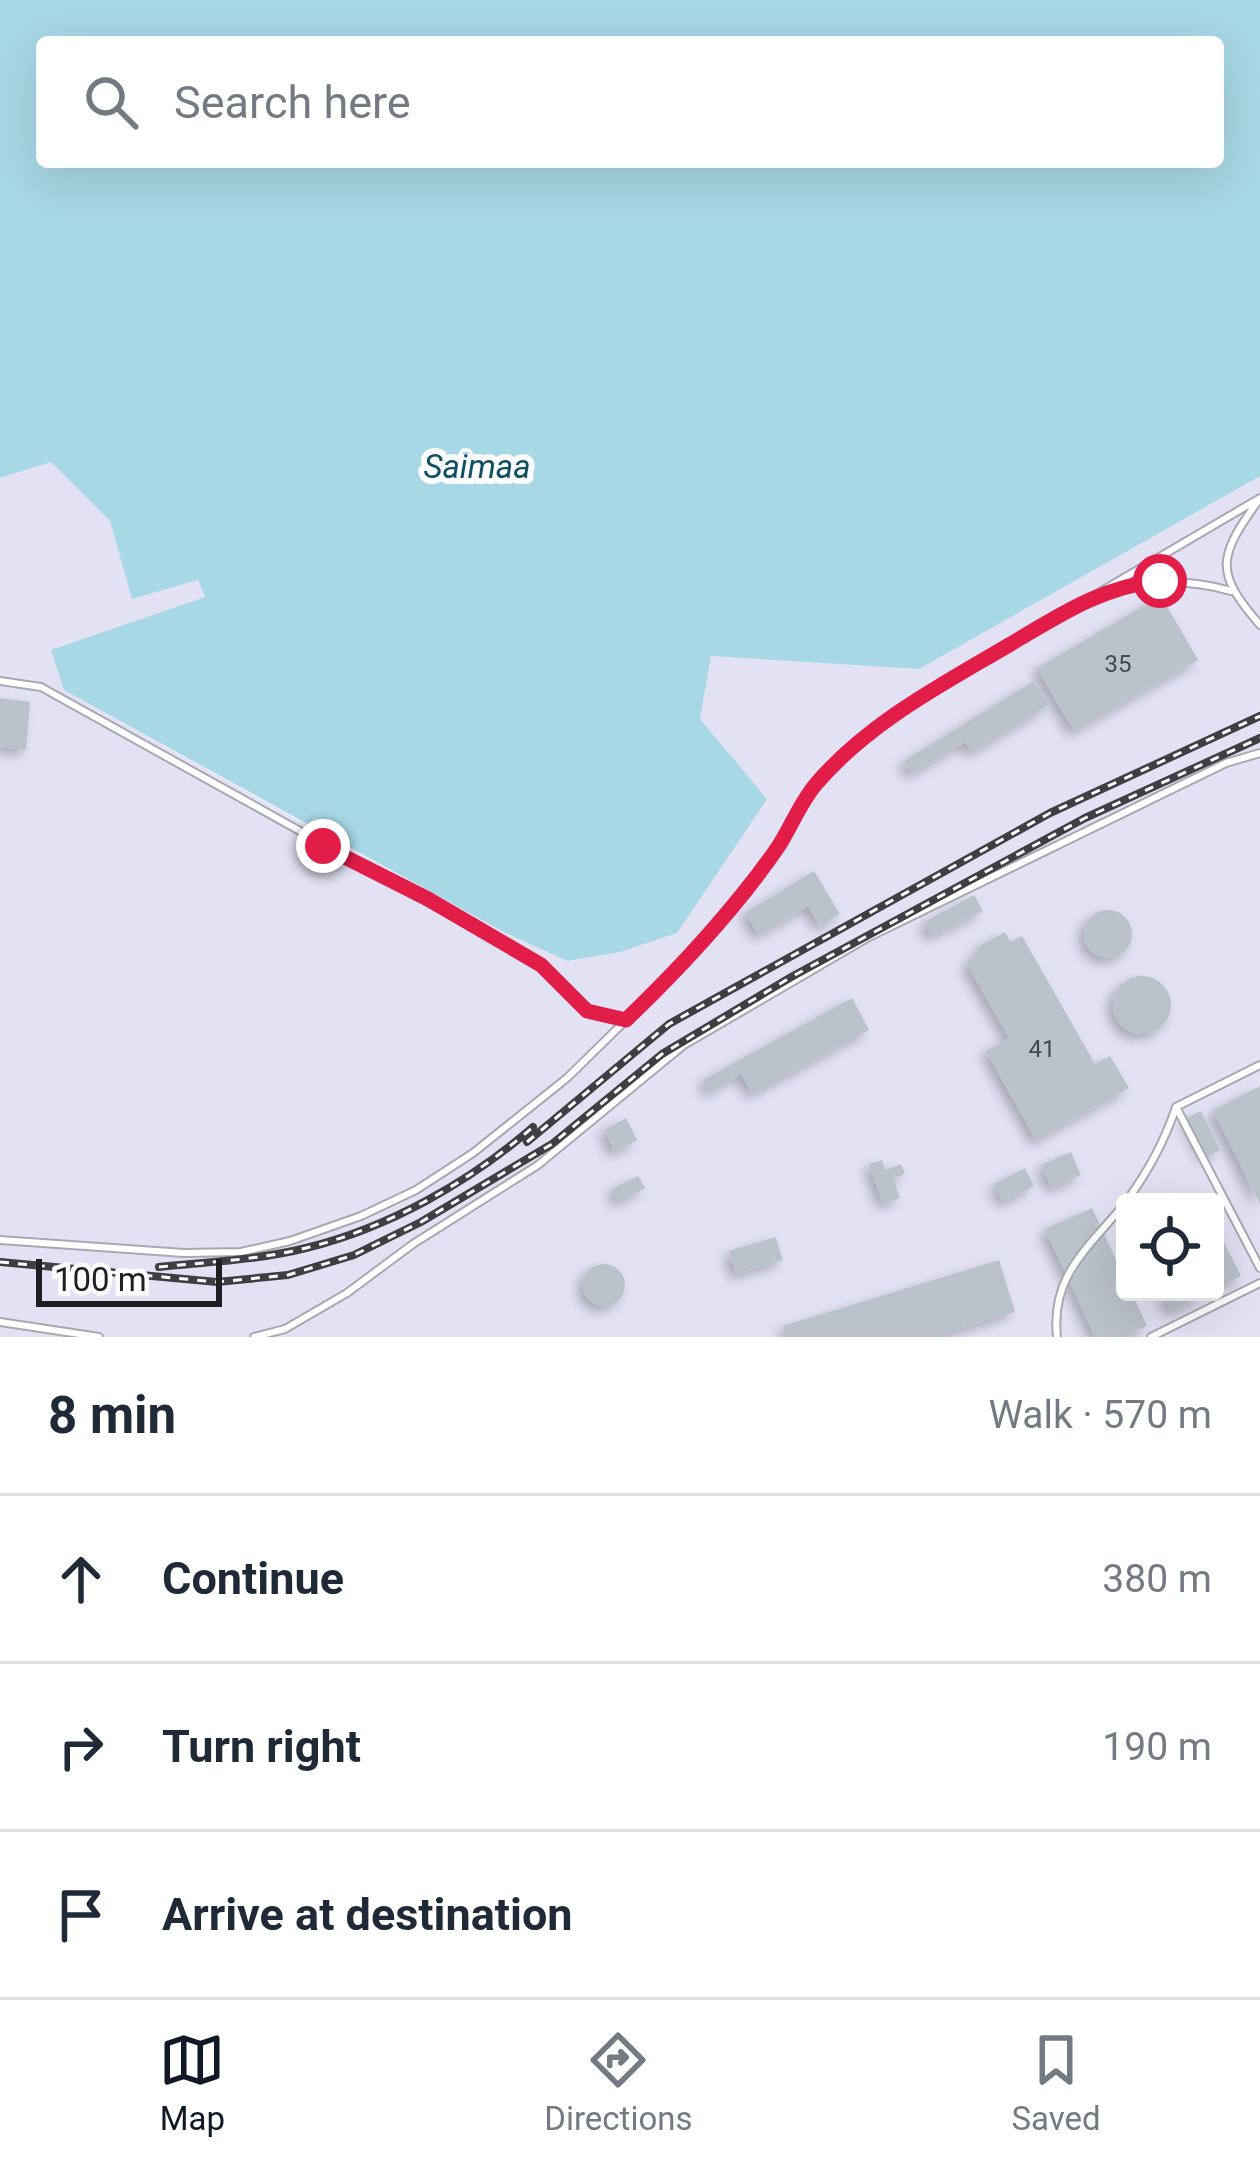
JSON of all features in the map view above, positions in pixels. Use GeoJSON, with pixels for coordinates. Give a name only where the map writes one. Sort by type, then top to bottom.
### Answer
{"type":"FeatureCollection","features":[{"type":"Feature","properties":{"kind":"lane"},"geometry":{"type":"LineString","coordinates":[[1260,498],[1231,538],[1226,568],[1231,592],[1260,625]]}},
{"type":"Feature","properties":{"kind":"lane"},"geometry":{"type":"LineString","coordinates":[[0,1240],[184,1253],[241,1252],[361,1216],[416,1190],[473,1153],[567,1078],[668,979],[777,849],[814,786],[866,735],[923,696],[1260,498]]}},
{"type":"Feature","properties":{"kind":"lane"},"geometry":{"type":"LineString","coordinates":[[1087,599],[1131,584],[1160,581],[1202,583],[1231,592]]}},
{"type":"Feature","properties":{"kind":"lane"},"geometry":{"type":"LineString","coordinates":[[0,681],[41,687],[541,965],[587,1011],[626,1020]]}},
{"type":"Feature","properties":{"kind":"lane"},"geometry":{"type":"LineString","coordinates":[[254,1337],[285,1329],[347,1293],[413,1244],[538,1165],[684,1045],[848,949],[1226,764],[1260,753]]}},
{"type":"Feature","properties":{"kind":"lane"},"geometry":{"type":"LineString","coordinates":[[1057,1337],[1055,1316],[1070,1266],[1128,1198],[1166,1140],[1176,1107],[1260,1065]]}},
{"type":"Feature","properties":{"kind":"lane"},"geometry":{"type":"LineString","coordinates":[[1176,1107],[1260,1268]]}},
{"type":"Feature","properties":{"kind":"lane"},"geometry":{"type":"LineString","coordinates":[[1151,1337],[1260,1283]]}},
{"type":"Feature","properties":{"kind":"lane"},"geometry":{"type":"LineString","coordinates":[[0,1322],[99,1337]]}},
{"type":"Feature","properties":{"kind":"shaded area"},"geometry":{"type":"Polygon","coordinates":[[[51,462],[110,521],[132,599],[199,580],[205,598],[52,650],[64,690],[333,840],[555,956],[700,719],[711,656],[919,669],[1260,476],[1260,1337],[0,1337],[0,478],[51,462]]]}},
{"type":"Feature","properties":{"kind":"water","name":"Saimaa"},"geometry":{"type":"Polygon","coordinates":[[[0,0],[1260,0],[1260,476],[919,669],[711,656],[700,719],[767,799],[677,933],[620,952],[567,961],[504,932],[64,690],[51,650],[205,597],[198,580],[132,599],[110,521],[51,462],[0,478],[0,0]]]}},
{"type":"Feature","properties":{"kind":"building"},"geometry":{"type":"Polygon","coordinates":[[[1161,596],[1198,660],[1074,731],[1037,668],[1161,596]]]}},
{"type":"Feature","properties":{"kind":"building"},"geometry":{"type":"Polygon","coordinates":[[[1034,681],[1049,705],[972,752],[965,742],[912,774],[904,761],[1034,681]]]}},
{"type":"Feature","properties":{"kind":"building"},"geometry":{"type":"Polygon","coordinates":[[[0,698],[30,702],[26,750],[0,747],[0,698]]]}},
{"type":"Feature","properties":{"kind":"building"},"geometry":{"type":"Polygon","coordinates":[[[814,871],[840,914],[820,926],[808,906],[759,935],[745,913],[814,871]]]}},
{"type":"Feature","properties":{"kind":"building"},"geometry":{"type":"Polygon","coordinates":[[[974,895],[983,911],[932,936],[924,922],[974,895]]]}},
{"type":"Feature","properties":{"kind":"building"},"geometry":{"type":"Polygon","coordinates":[[[1108,910],[1125,917],[1132,934],[1125,951],[1108,958],[1091,951],[1084,934],[1091,917],[1108,910]]]}},
{"type":"Feature","properties":{"kind":"building"},"geometry":{"type":"Polygon","coordinates":[[[1005,932],[1010,942],[1022,936],[1095,1064],[1110,1056],[1129,1088],[1036,1140],[986,1051],[1009,1038],[966,962],[980,955],[976,948],[1005,932]]]}},
{"type":"Feature","properties":{"kind":"building"},"geometry":{"type":"Polygon","coordinates":[[[1142,976],[1162,985],[1171,1005],[1162,1025],[1142,1034],[1122,1025],[1113,1005],[1122,985],[1142,976]]]}},
{"type":"Feature","properties":{"kind":"building"},"geometry":{"type":"Polygon","coordinates":[[[852,998],[869,1030],[752,1094],[741,1074],[709,1092],[703,1080],[852,998]]]}},
{"type":"Feature","properties":{"kind":"building"},"geometry":{"type":"Polygon","coordinates":[[[1260,1086],[1260,1204],[1213,1110],[1260,1086]]]}},
{"type":"Feature","properties":{"kind":"building"},"geometry":{"type":"Polygon","coordinates":[[[1201,1111],[1220,1150],[1205,1158],[1186,1118],[1201,1111]]]}},
{"type":"Feature","properties":{"kind":"building"},"geometry":{"type":"Polygon","coordinates":[[[626,1118],[637,1140],[615,1152],[604,1130],[626,1118]]]}},
{"type":"Feature","properties":{"kind":"building"},"geometry":{"type":"Polygon","coordinates":[[[1071,1152],[1081,1175],[1052,1188],[1041,1165],[1071,1152]]]}},
{"type":"Feature","properties":{"kind":"building"},"geometry":{"type":"Polygon","coordinates":[[[882,1160],[885,1170],[901,1164],[905,1174],[893,1178],[900,1198],[883,1204],[869,1164],[882,1160]]]}},
{"type":"Feature","properties":{"kind":"building"},"geometry":{"type":"Polygon","coordinates":[[[1025,1168],[1034,1186],[1003,1202],[994,1184],[1025,1168]]]}},
{"type":"Feature","properties":{"kind":"building"},"geometry":{"type":"Polygon","coordinates":[[[638,1176],[645,1188],[618,1202],[612,1189],[638,1176]]]}},
{"type":"Feature","properties":{"kind":"building"},"geometry":{"type":"Polygon","coordinates":[[[1092,1208],[1116,1260],[1116,1301],[1135,1301],[1147,1326],[1122,1337],[1095,1337],[1045,1229],[1092,1208]]]}},
{"type":"Feature","properties":{"kind":"building"},"geometry":{"type":"Polygon","coordinates":[[[776,1237],[783,1260],[736,1274],[729,1251],[776,1237]]]}},
{"type":"Feature","properties":{"kind":"building"},"geometry":{"type":"Polygon","coordinates":[[[1224,1243],[1241,1276],[1224,1284],[1224,1243]]]}},
{"type":"Feature","properties":{"kind":"building"},"geometry":{"type":"Polygon","coordinates":[[[999,1260],[1015,1312],[932,1337],[786,1337],[783,1326],[999,1260]]]}},
{"type":"Feature","properties":{"kind":"building"},"geometry":{"type":"Polygon","coordinates":[[[604,1264],[619,1270],[625,1285],[619,1300],[604,1306],[589,1300],[583,1285],[589,1270],[604,1264]]]}},
{"type":"Feature","properties":{"kind":"building"},"geometry":{"type":"Polygon","coordinates":[[[1166,1301],[1191,1301],[1171,1311],[1166,1301]]]}},
{"type":"Feature","properties":{"kind":"railway"},"geometry":{"type":"LineString","coordinates":[[527,1142],[669,1024],[1050,813],[1260,716]]}},
{"type":"Feature","properties":{"kind":"railway"},"geometry":{"type":"LineString","coordinates":[[0,1262],[217,1282],[288,1275],[354,1255],[421,1222],[552,1144],[662,1054],[793,976],[1085,818],[1260,738]]}},
{"type":"Feature","properties":{"kind":"railway"},"geometry":{"type":"LineString","coordinates":[[159,1267],[288,1252],[367,1228],[455,1184],[533,1127]]}},
{"type":"Feature","properties":{"kind":"route"},"geometry":{"type":"LineString","coordinates":[[323,846],[428,899],[541,965],[587,1011],[626,1020],[668,979],[777,849],[814,786],[866,735],[1087,599],[1131,584],[1160,581]]}}]}
